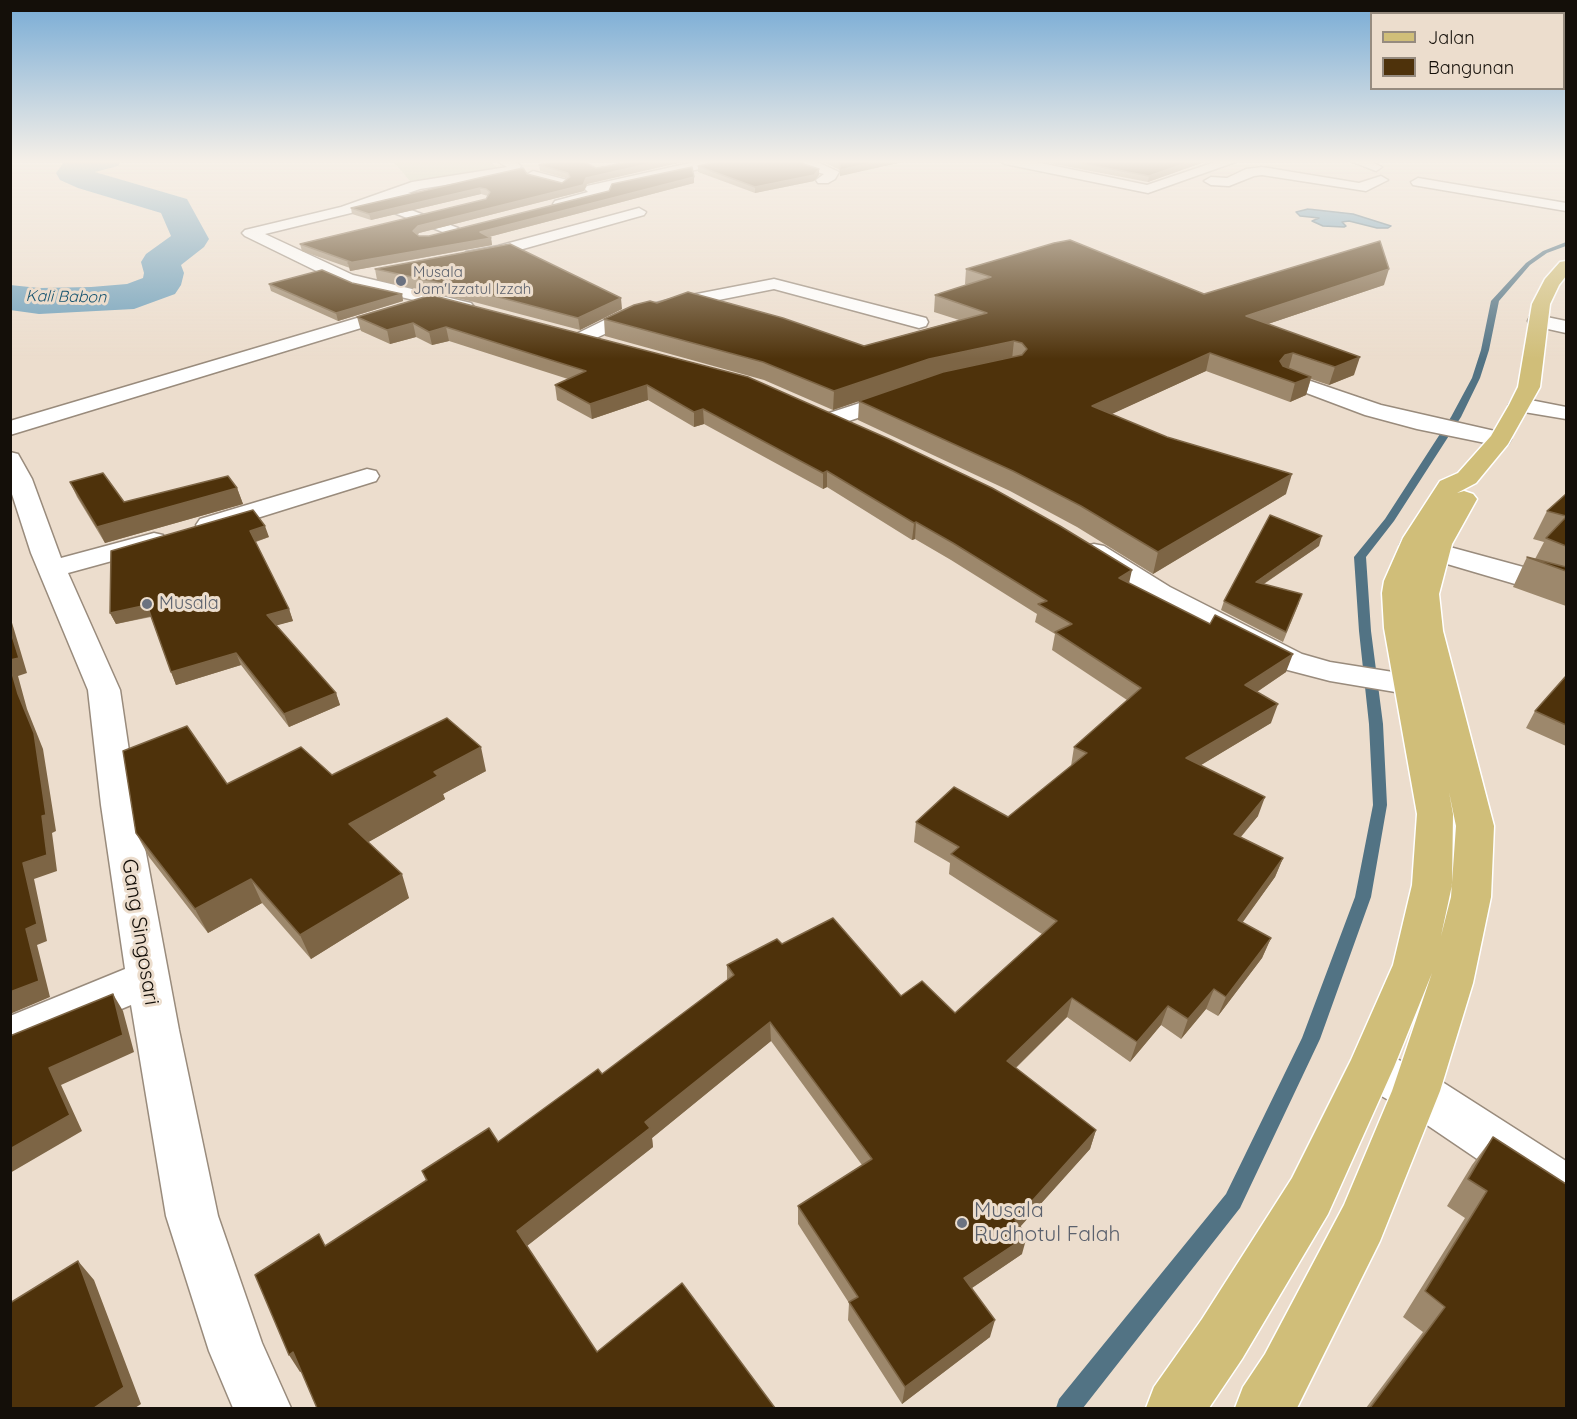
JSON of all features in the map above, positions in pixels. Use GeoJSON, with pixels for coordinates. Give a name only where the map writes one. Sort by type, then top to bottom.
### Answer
{"type":"FeatureCollection","features":[{"type":"Feature","properties":{"kind":"main road"},"geometry":{"type":"LineString","coordinates":[[1175,1408],[1222,1339],[1310,1196],[1371,1067],[1414,965],[1432,885],[1435,814],[1418,686],[1428,631],[1426,608],[1428,577],[1425,548],[1469,491],[1470,485],[1467,478],[1500,439],[1529,387],[1551,284],[1566,266]]}},
{"type":"Feature","properties":{"kind":"main road"},"geometry":{"type":"LineString","coordinates":[[1264,1408],[1285,1374],[1362,1223],[1416,1091],[1451,983],[1471,897],[1474,826],[1418,686]]}},
{"type":"Feature","properties":{"kind":"street"},"geometry":{"type":"LineString","coordinates":[[278,226],[250,233],[354,282],[484,312]]}},
{"type":"Feature","properties":{"kind":"street"},"geometry":{"type":"LineString","coordinates":[[425,238],[459,229],[450,226]]}},
{"type":"Feature","properties":{"kind":"street"},"geometry":{"type":"LineString","coordinates":[[460,257],[499,251],[588,226]]}},
{"type":"Feature","properties":{"kind":"street"},"geometry":{"type":"LineString","coordinates":[[280,249],[302,243]]}},
{"type":"Feature","properties":{"kind":"street"},"geometry":{"type":"LineString","coordinates":[[354,282],[388,270]]}},
{"type":"Feature","properties":{"kind":"street"},"geometry":{"type":"LineString","coordinates":[[614,348],[570,336],[628,316],[676,303],[774,284],[920,322]]}},
{"type":"Feature","properties":{"kind":"street"},"geometry":{"type":"LineString","coordinates":[[10,428],[432,301]]}},
{"type":"Feature","properties":{"kind":"street"},"geometry":{"type":"LineString","coordinates":[[1545,311],[1566,327]]}},
{"type":"Feature","properties":{"kind":"street"},"geometry":{"type":"LineString","coordinates":[[1287,379],[1373,410],[1417,422],[1500,439]]}},
{"type":"Feature","properties":{"kind":"street"},"geometry":{"type":"LineString","coordinates":[[865,433],[825,415],[924,387]]}},
{"type":"Feature","properties":{"kind":"street"},"geometry":{"type":"LineString","coordinates":[[1520,405],[1566,414]]}},
{"type":"Feature","properties":{"kind":"street","name":"Gang Singosari"},"geometry":{"type":"LineString","coordinates":[[10,459],[20,479],[33,522],[52,569],[104,690],[119,805],[148,979],[192,1216],[237,1351],[262,1408]]}},
{"type":"Feature","properties":{"kind":"street"},"geometry":{"type":"LineString","coordinates":[[52,569],[184,532],[367,476]]}},
{"type":"Feature","properties":{"kind":"street"},"geometry":{"type":"LineString","coordinates":[[1076,541],[1160,593],[1291,661],[1330,671],[1418,686]]}},
{"type":"Feature","properties":{"kind":"street"},"geometry":{"type":"LineString","coordinates":[[1425,548],[1566,591]]}},
{"type":"Feature","properties":{"kind":"street"},"geometry":{"type":"LineString","coordinates":[[10,1036],[148,979]]}},
{"type":"Feature","properties":{"kind":"street"},"geometry":{"type":"LineString","coordinates":[[1371,1067],[1416,1091],[1566,1190]]}},
{"type":"Feature","properties":{"kind":"water"},"geometry":{"type":"Polygon","coordinates":[[[1370,226],[1391,226],[1388,228],[1370,226]]]}},
{"type":"Feature","properties":{"kind":"building"},"geometry":{"type":"Polygon","coordinates":[[[373,226],[418,226],[413,231],[419,236],[429,236],[468,226],[502,226],[480,232],[491,238],[348,263],[351,262],[300,244],[373,226]]]}},
{"type":"Feature","properties":{"kind":"building"},"geometry":{"type":"Polygon","coordinates":[[[1070,240],[1204,294],[1380,241],[1389,269],[1246,316],[1360,357],[1335,367],[1293,353],[1285,355],[1280,361],[1283,366],[1311,377],[1295,383],[1210,353],[1092,406],[1167,437],[1292,474],[1158,552],[1081,506],[1013,471],[859,401],[943,372],[1022,355],[1027,349],[1022,343],[1014,341],[929,359],[834,391],[763,362],[604,319],[634,305],[650,301],[657,303],[688,292],[783,318],[864,346],[987,313],[935,295],[991,277],[966,269],[1070,240]]]}},
{"type":"Feature","properties":{"kind":"building"},"geometry":{"type":"Polygon","coordinates":[[[510,244],[621,298],[578,318],[472,290],[375,269],[510,244]]]}},
{"type":"Feature","properties":{"kind":"building"},"geometry":{"type":"Polygon","coordinates":[[[322,270],[352,283],[402,294],[336,313],[269,284],[322,270]]]}},
{"type":"Feature","properties":{"kind":"building"},"geometry":{"type":"Polygon","coordinates":[[[431,295],[748,377],[889,439],[992,488],[1132,570],[1119,578],[1210,624],[1215,615],[1293,654],[1245,685],[1278,704],[1186,758],[1265,797],[1234,834],[1283,858],[1238,920],[1271,938],[1226,997],[1214,989],[1188,1019],[1168,1006],[1137,1042],[1072,998],[1007,1061],[1096,1130],[1015,1220],[1027,1236],[964,1278],[995,1320],[905,1387],[849,1302],[858,1297],[798,1206],[872,1159],[770,1022],[645,1122],[650,1128],[517,1231],[597,1352],[682,1283],[775,1408],[317,1408],[293,1352],[289,1355],[255,1275],[319,1234],[325,1246],[427,1180],[422,1171],[489,1128],[498,1142],[598,1069],[602,1074],[734,975],[727,965],[777,939],[782,944],[833,918],[901,996],[922,981],[955,1013],[1057,921],[951,854],[959,847],[916,822],[954,787],[1008,817],[1087,753],[1074,747],[1141,688],[1055,632],[1072,624],[1038,604],[1047,601],[953,543],[916,522],[914,523],[827,471],[823,473],[703,409],[694,412],[647,385],[590,404],[555,385],[586,371],[446,327],[429,332],[413,323],[387,330],[357,317],[431,295]]]}},
{"type":"Feature","properties":{"kind":"building"},"geometry":{"type":"Polygon","coordinates":[[[103,473],[124,502],[228,476],[237,488],[97,527],[70,482],[103,473]]]}},
{"type":"Feature","properties":{"kind":"building"},"geometry":{"type":"Polygon","coordinates":[[[1566,494],[1566,516],[1547,511],[1566,494]]]}},
{"type":"Feature","properties":{"kind":"building"},"geometry":{"type":"Polygon","coordinates":[[[253,510],[265,526],[250,531],[289,609],[267,615],[336,693],[284,714],[236,653],[171,672],[147,605],[110,613],[111,551],[253,510]]]}},
{"type":"Feature","properties":{"kind":"building"},"geometry":{"type":"Polygon","coordinates":[[[1270,515],[1322,536],[1256,582],[1302,594],[1286,632],[1224,601],[1270,515]]]}},
{"type":"Feature","properties":{"kind":"building"},"geometry":{"type":"Polygon","coordinates":[[[1566,517],[1566,546],[1546,538],[1566,517]]]}},
{"type":"Feature","properties":{"kind":"building"},"geometry":{"type":"Polygon","coordinates":[[[1527,557],[1566,567],[1566,571],[1527,557]]]}},
{"type":"Feature","properties":{"kind":"building"},"geometry":{"type":"Polygon","coordinates":[[[10,629],[19,658],[10,660],[10,629]]]}},
{"type":"Feature","properties":{"kind":"building"},"geometry":{"type":"Polygon","coordinates":[[[10,666],[18,694],[34,733],[46,815],[42,816],[47,855],[23,863],[37,924],[26,929],[39,981],[10,992],[10,666]]]}},
{"type":"Feature","properties":{"kind":"building"},"geometry":{"type":"Polygon","coordinates":[[[1566,676],[1566,725],[1535,711],[1566,676]]]}},
{"type":"Feature","properties":{"kind":"building"},"geometry":{"type":"Polygon","coordinates":[[[447,718],[481,747],[434,772],[438,776],[349,824],[402,874],[300,935],[251,879],[195,909],[136,833],[123,751],[187,726],[227,784],[301,747],[332,775],[447,718]]]}},
{"type":"Feature","properties":{"kind":"building"},"geometry":{"type":"Polygon","coordinates":[[[113,994],[123,1035],[49,1068],[70,1115],[10,1149],[10,1036],[113,994]]]}},
{"type":"Feature","properties":{"kind":"building"},"geometry":{"type":"Polygon","coordinates":[[[1493,1137],[1566,1184],[1566,1408],[1370,1408],[1445,1307],[1425,1291],[1487,1191],[1468,1179],[1493,1137]]]}},
{"type":"Feature","properties":{"kind":"building"},"geometry":{"type":"Polygon","coordinates":[[[78,1261],[124,1387],[94,1408],[10,1408],[10,1303],[78,1261]]]}},
{"type":"Feature","properties":{"kind":"waterway","name":"Kali Babon"},"geometry":{"type":"LineString","coordinates":[[10,297],[39,301],[134,296],[161,285],[164,273],[160,262],[191,239],[185,226]]}},
{"type":"Feature","properties":{"kind":"waterway"},"geometry":{"type":"LineString","coordinates":[[1068,1408],[1233,1201],[1311,1039],[1363,897],[1380,805],[1376,724],[1365,631],[1360,557],[1389,521],[1456,417],[1476,378],[1485,350],[1495,301],[1528,264],[1545,252],[1566,244]]}},
{"type":"Feature","properties":{"kind":"place","name":"Musala Jam'Izzatul Izzah"},"geometry":{"type":"Point","coordinates":[401,281]}},
{"type":"Feature","properties":{"kind":"place","name":"Musala"},"geometry":{"type":"Point","coordinates":[147,604]}},
{"type":"Feature","properties":{"kind":"place","name":"Musala Rudhotul Falah"},"geometry":{"type":"Point","coordinates":[962,1223]}}]}
